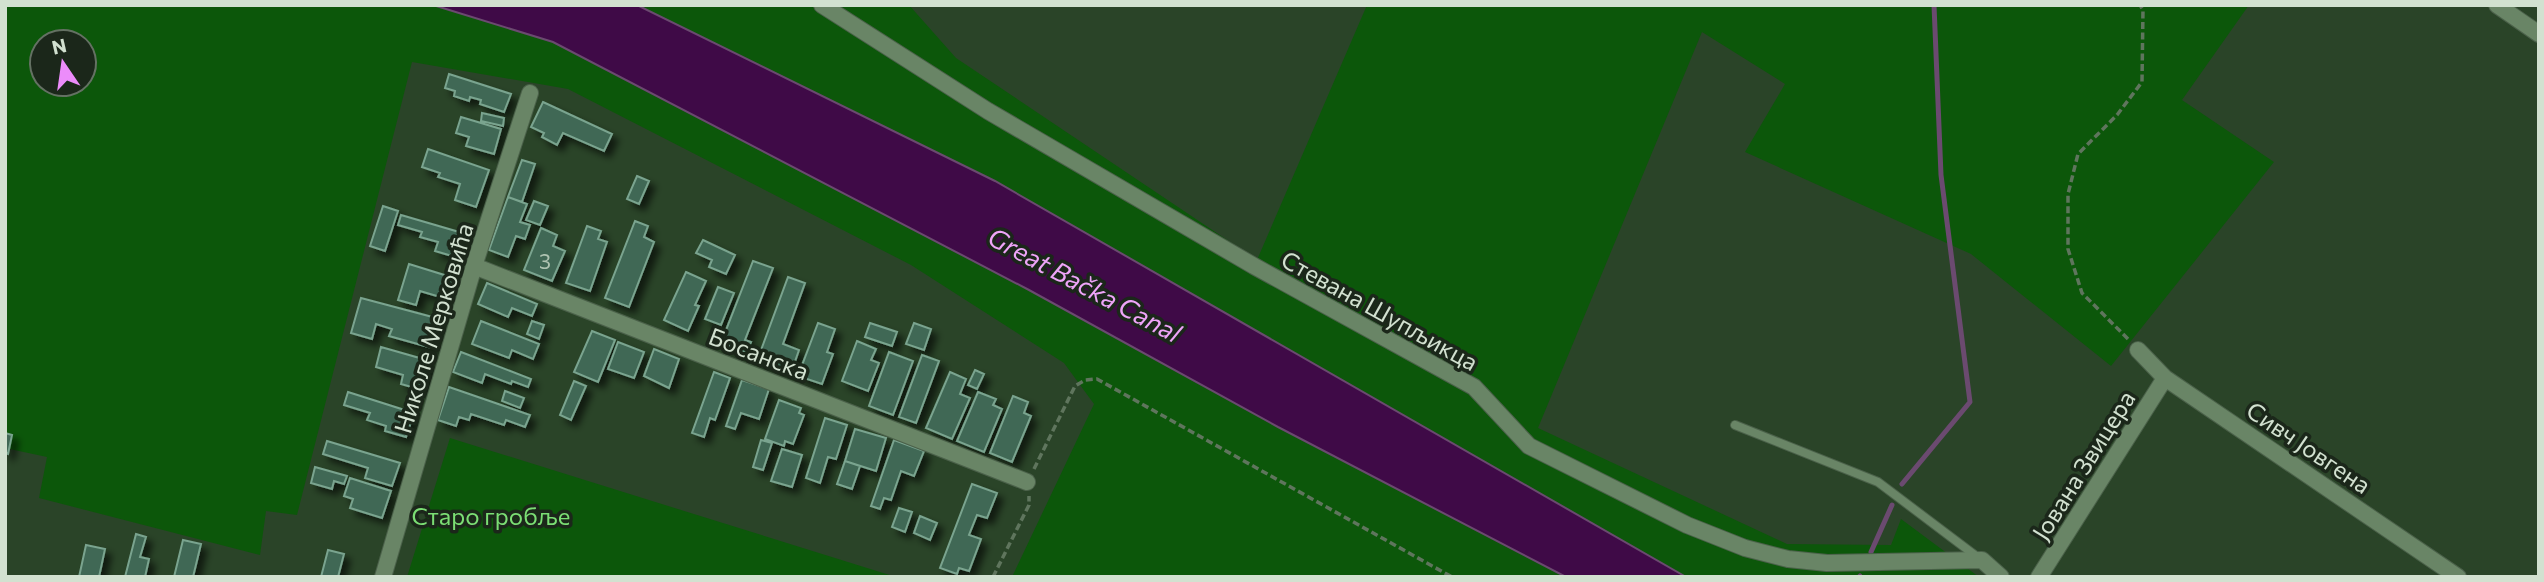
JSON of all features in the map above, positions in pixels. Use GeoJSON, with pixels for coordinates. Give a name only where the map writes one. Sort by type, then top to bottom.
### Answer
{"type":"FeatureCollection","features":[{"type":"Feature","properties":{"kind":"street","name":"Стевана Шупљикца"},"geometry":{"type":"LineString","coordinates":[[822,5],[999,118],[1254,266],[1474,387],[1529,446],[1687,525],[1745,548],[1788,559],[1827,563],[1982,561]]}},
{"type":"Feature","properties":{"kind":"street"},"geometry":{"type":"LineString","coordinates":[[2497,5],[2539,34]]}},
{"type":"Feature","properties":{"kind":"street","name":"Николе Мерковића"},"geometry":{"type":"LineString","coordinates":[[383,577],[474,266],[530,93]]}},
{"type":"Feature","properties":{"kind":"street","name":"Босанска"},"geometry":{"type":"LineString","coordinates":[[474,266],[1027,482]]}},
{"type":"Feature","properties":{"kind":"street","name":"Сивч Јовгена"},"geometry":{"type":"LineString","coordinates":[[2138,350],[2165,377],[2458,577]]}},
{"type":"Feature","properties":{"kind":"street","name":"Јована Звицера"},"geometry":{"type":"LineString","coordinates":[[2039,577],[2165,377]]}},
{"type":"Feature","properties":{"kind":"street"},"geometry":{"type":"LineString","coordinates":[[1982,561],[2001,577]]}},
{"type":"Feature","properties":{"kind":"lane"},"geometry":{"type":"LineString","coordinates":[[1735,425],[1878,482],[1982,561]]}},
{"type":"Feature","properties":{"kind":"path"},"geometry":{"type":"LineString","coordinates":[[2138,350],[2081,293],[2068,249],[2068,194],[2078,154],[2117,115],[2142,82],[2143,10],[2140,5]]}},
{"type":"Feature","properties":{"kind":"path"},"geometry":{"type":"LineString","coordinates":[[993,577],[1029,505],[1027,482],[1075,386],[1085,380],[1097,379],[1452,577]]}},
{"type":"Feature","properties":{"kind":"green space"},"geometry":{"type":"Polygon","coordinates":[[[5,5],[433,5],[553,42],[1029,290],[1278,427],[1566,577],[1012,577],[1094,404],[1064,363],[911,265],[568,89],[412,62],[297,515],[266,511],[260,555],[39,498],[47,457],[5,448],[5,5]]]}},
{"type":"Feature","properties":{"kind":"green space"},"geometry":{"type":"Polygon","coordinates":[[[637,5],[909,5],[956,58],[1257,260],[1367,5],[2249,5],[2182,100],[2274,162],[2111,366],[1971,254],[1745,152],[1785,84],[1702,32],[1538,428],[1787,544],[1891,545],[1901,519],[1979,577],[1686,577],[995,181],[637,5]]]}},
{"type":"Feature","properties":{"kind":"green space","name":"Старо гробље"},"geometry":{"type":"Polygon","coordinates":[[[450,438],[896,577],[407,577],[450,438]]]}},
{"type":"Feature","properties":{"kind":"water","name":"Great Bačka Canal"},"geometry":{"type":"Polygon","coordinates":[[[433,5],[637,5],[995,181],[1686,577],[1566,577],[1278,427],[1029,290],[553,42],[433,5]]]}},
{"type":"Feature","properties":{"kind":"building"},"geometry":{"type":"Polygon","coordinates":[[[449,74],[511,94],[504,112],[480,104],[481,100],[470,97],[469,101],[454,96],[455,91],[445,88],[449,74]]]}},
{"type":"Feature","properties":{"kind":"building"},"geometry":{"type":"Polygon","coordinates":[[[543,102],[612,134],[604,151],[563,133],[557,145],[542,137],[544,133],[531,127],[543,102]]]}},
{"type":"Feature","properties":{"kind":"building"},"geometry":{"type":"Polygon","coordinates":[[[482,113],[504,118],[503,126],[481,121],[482,113]]]}},
{"type":"Feature","properties":{"kind":"building"},"geometry":{"type":"Polygon","coordinates":[[[461,117],[501,129],[494,154],[466,146],[469,137],[456,133],[461,117]]]}},
{"type":"Feature","properties":{"kind":"building"},"geometry":{"type":"Polygon","coordinates":[[[428,149],[489,170],[476,207],[455,200],[460,184],[438,177],[440,173],[422,167],[428,149]]]}},
{"type":"Feature","properties":{"kind":"building"},"geometry":{"type":"Polygon","coordinates":[[[522,160],[535,164],[522,202],[508,197],[522,160]]]}},
{"type":"Feature","properties":{"kind":"building"},"geometry":{"type":"Polygon","coordinates":[[[637,176],[649,181],[639,204],[627,199],[637,176]]]}},
{"type":"Feature","properties":{"kind":"building"},"geometry":{"type":"Polygon","coordinates":[[[508,197],[527,204],[520,222],[530,225],[525,239],[516,236],[508,257],[489,250],[508,197]]]}},
{"type":"Feature","properties":{"kind":"building"},"geometry":{"type":"Polygon","coordinates":[[[534,201],[548,206],[540,225],[526,220],[534,201]]]}},
{"type":"Feature","properties":{"kind":"building"},"geometry":{"type":"Polygon","coordinates":[[[383,206],[398,211],[385,251],[370,246],[383,206]]]}},
{"type":"Feature","properties":{"kind":"building"},"geometry":{"type":"Polygon","coordinates":[[[401,215],[466,234],[459,258],[435,251],[438,242],[420,237],[422,232],[398,225],[401,215]]]}},
{"type":"Feature","properties":{"kind":"building"},"geometry":{"type":"Polygon","coordinates":[[[635,221],[648,226],[644,237],[654,242],[629,307],[605,298],[635,221]]]}},
{"type":"Feature","properties":{"kind":"building"},"geometry":{"type":"Polygon","coordinates":[[[587,226],[601,231],[598,239],[607,242],[590,291],[566,283],[587,226]]]}},
{"type":"Feature","properties":{"kind":"building"},"geometry":{"type":"Polygon","coordinates":[[[541,228],[557,235],[553,246],[565,251],[552,281],[524,270],[541,228]]]}},
{"type":"Feature","properties":{"kind":"building"},"geometry":{"type":"Polygon","coordinates":[[[703,240],[735,255],[726,274],[709,267],[712,260],[696,253],[703,240]]]}},
{"type":"Feature","properties":{"kind":"building"},"geometry":{"type":"Polygon","coordinates":[[[753,261],[773,268],[745,340],[751,342],[746,353],[721,343],[753,261]]]}},
{"type":"Feature","properties":{"kind":"building"},"geometry":{"type":"Polygon","coordinates":[[[409,264],[454,278],[447,299],[420,291],[416,305],[398,300],[409,264]]]}},
{"type":"Feature","properties":{"kind":"building"},"geometry":{"type":"Polygon","coordinates":[[[686,272],[706,281],[695,305],[699,306],[688,331],[664,320],[686,272]]]}},
{"type":"Feature","properties":{"kind":"building"},"geometry":{"type":"Polygon","coordinates":[[[788,277],[805,283],[783,344],[799,350],[791,373],[757,361],[788,277]]]}},
{"type":"Feature","properties":{"kind":"building"},"geometry":{"type":"Polygon","coordinates":[[[487,283],[537,304],[532,316],[512,308],[508,317],[478,304],[487,283]]]}},
{"type":"Feature","properties":{"kind":"building"},"geometry":{"type":"Polygon","coordinates":[[[718,287],[734,293],[721,325],[705,319],[718,287]]]}},
{"type":"Feature","properties":{"kind":"building"},"geometry":{"type":"Polygon","coordinates":[[[361,298],[440,319],[432,348],[389,336],[392,329],[376,324],[372,339],[351,333],[361,298]]]}},
{"type":"Feature","properties":{"kind":"building"},"geometry":{"type":"Polygon","coordinates":[[[481,321],[539,344],[533,359],[512,350],[509,358],[472,344],[481,321]]]}},
{"type":"Feature","properties":{"kind":"building"},"geometry":{"type":"Polygon","coordinates":[[[532,321],[544,325],[539,339],[527,334],[532,321]]]}},
{"type":"Feature","properties":{"kind":"building"},"geometry":{"type":"Polygon","coordinates":[[[818,323],[835,329],[827,352],[833,354],[822,384],[798,376],[818,323]]]}},
{"type":"Feature","properties":{"kind":"building"},"geometry":{"type":"Polygon","coordinates":[[[870,323],[897,332],[892,346],[865,337],[870,323]]]}},
{"type":"Feature","properties":{"kind":"building"},"geometry":{"type":"Polygon","coordinates":[[[914,323],[931,329],[924,350],[906,344],[914,323]]]}},
{"type":"Feature","properties":{"kind":"building"},"geometry":{"type":"Polygon","coordinates":[[[592,331],[615,340],[598,382],[574,372],[592,331]]]}},
{"type":"Feature","properties":{"kind":"building"},"geometry":{"type":"Polygon","coordinates":[[[857,341],[876,349],[871,360],[879,363],[868,391],[842,381],[857,341]]]}},
{"type":"Feature","properties":{"kind":"building"},"geometry":{"type":"Polygon","coordinates":[[[618,342],[644,352],[634,378],[608,369],[618,342]]]}},
{"type":"Feature","properties":{"kind":"building"},"geometry":{"type":"Polygon","coordinates":[[[381,347],[430,361],[422,390],[401,384],[403,375],[376,367],[381,347]]]}},
{"type":"Feature","properties":{"kind":"building"},"geometry":{"type":"Polygon","coordinates":[[[654,349],[679,359],[669,388],[644,376],[654,349]]]}},
{"type":"Feature","properties":{"kind":"building"},"geometry":{"type":"Polygon","coordinates":[[[461,352],[531,379],[528,387],[485,374],[482,383],[453,372],[461,352]]]}},
{"type":"Feature","properties":{"kind":"building"},"geometry":{"type":"Polygon","coordinates":[[[889,352],[913,361],[893,415],[869,406],[889,352]]]}},
{"type":"Feature","properties":{"kind":"building"},"geometry":{"type":"Polygon","coordinates":[[[922,355],[939,361],[916,423],[899,417],[922,355]]]}},
{"type":"Feature","properties":{"kind":"building"},"geometry":{"type":"Polygon","coordinates":[[[975,370],[984,374],[977,389],[968,385],[975,370]]]}},
{"type":"Feature","properties":{"kind":"building"},"geometry":{"type":"Polygon","coordinates":[[[714,372],[730,378],[715,420],[710,418],[704,437],[692,433],[714,372]]]}},
{"type":"Feature","properties":{"kind":"building"},"geometry":{"type":"Polygon","coordinates":[[[950,372],[966,379],[960,394],[970,398],[952,439],[926,428],[950,372]]]}},
{"type":"Feature","properties":{"kind":"building"},"geometry":{"type":"Polygon","coordinates":[[[742,380],[769,389],[759,419],[741,413],[735,429],[726,426],[742,380]]]}},
{"type":"Feature","properties":{"kind":"building"},"geometry":{"type":"Polygon","coordinates":[[[574,381],[586,386],[571,420],[560,415],[574,381]]]}},
{"type":"Feature","properties":{"kind":"building"},"geometry":{"type":"Polygon","coordinates":[[[449,387],[530,415],[525,427],[506,420],[504,425],[471,414],[469,420],[459,417],[456,426],[438,420],[449,387]]]}},
{"type":"Feature","properties":{"kind":"building"},"geometry":{"type":"Polygon","coordinates":[[[505,391],[524,398],[520,408],[502,401],[505,391]]]}},
{"type":"Feature","properties":{"kind":"building"},"geometry":{"type":"Polygon","coordinates":[[[348,392],[414,413],[406,437],[385,431],[386,426],[367,420],[370,413],[344,405],[348,392]]]}},
{"type":"Feature","properties":{"kind":"building"},"geometry":{"type":"Polygon","coordinates":[[[978,392],[996,399],[993,405],[1002,409],[984,452],[957,441],[978,392]]]}},
{"type":"Feature","properties":{"kind":"building"},"geometry":{"type":"Polygon","coordinates":[[[1013,396],[1028,402],[1024,413],[1031,416],[1012,462],[990,453],[1013,396]]]}},
{"type":"Feature","properties":{"kind":"building"},"geometry":{"type":"Polygon","coordinates":[[[779,400],[801,408],[799,413],[804,415],[793,444],[785,441],[784,446],[765,439],[779,400]]]}},
{"type":"Feature","properties":{"kind":"building"},"geometry":{"type":"Polygon","coordinates":[[[825,418],[847,425],[836,459],[828,457],[820,483],[806,478],[825,418]]]}},
{"type":"Feature","properties":{"kind":"building"},"geometry":{"type":"Polygon","coordinates":[[[855,429],[886,438],[876,471],[845,461],[855,429]]]}},
{"type":"Feature","properties":{"kind":"building"},"geometry":{"type":"Polygon","coordinates":[[[5,433],[12,435],[8,454],[5,453],[5,433]]]}},
{"type":"Feature","properties":{"kind":"building"},"geometry":{"type":"Polygon","coordinates":[[[761,440],[772,443],[763,470],[753,467],[761,440]]]}},
{"type":"Feature","properties":{"kind":"building"},"geometry":{"type":"Polygon","coordinates":[[[894,440],[924,451],[914,476],[901,471],[891,500],[884,498],[880,509],[871,506],[894,440]]]}},
{"type":"Feature","properties":{"kind":"building"},"geometry":{"type":"Polygon","coordinates":[[[327,441],[400,463],[392,486],[365,478],[368,468],[323,454],[327,441]]]}},
{"type":"Feature","properties":{"kind":"building"},"geometry":{"type":"Polygon","coordinates":[[[782,449],[802,455],[792,487],[771,481],[782,449]]]}},
{"type":"Feature","properties":{"kind":"building"},"geometry":{"type":"Polygon","coordinates":[[[845,461],[860,466],[852,489],[837,484],[845,461]]]}},
{"type":"Feature","properties":{"kind":"building"},"geometry":{"type":"Polygon","coordinates":[[[315,467],[347,476],[344,484],[334,481],[332,489],[311,483],[315,467]]]}},
{"type":"Feature","properties":{"kind":"building"},"geometry":{"type":"Polygon","coordinates":[[[350,478],[391,491],[382,518],[350,508],[353,499],[344,496],[350,478]]]}},
{"type":"Feature","properties":{"kind":"building"},"geometry":{"type":"Polygon","coordinates":[[[972,484],[997,493],[987,518],[977,515],[969,535],[981,539],[969,571],[959,568],[957,574],[940,568],[972,484]]]}},
{"type":"Feature","properties":{"kind":"building"},"geometry":{"type":"Polygon","coordinates":[[[899,508],[912,512],[905,532],[892,527],[899,508]]]}},
{"type":"Feature","properties":{"kind":"building"},"geometry":{"type":"Polygon","coordinates":[[[920,516],[937,523],[930,540],[914,533],[920,516]]]}},
{"type":"Feature","properties":{"kind":"building"},"geometry":{"type":"Polygon","coordinates":[[[136,534],[146,537],[140,557],[149,559],[145,577],[125,577],[136,534]]]}},
{"type":"Feature","properties":{"kind":"building"},"geometry":{"type":"Polygon","coordinates":[[[183,540],[201,544],[193,577],[174,577],[183,540]]]}},
{"type":"Feature","properties":{"kind":"building"},"geometry":{"type":"Polygon","coordinates":[[[86,545],[105,549],[99,577],[79,577],[86,545]]]}},
{"type":"Feature","properties":{"kind":"building"},"geometry":{"type":"Polygon","coordinates":[[[328,550],[344,554],[338,577],[321,577],[328,550]]]}},
{"type":"Feature","properties":{"kind":"waterway"},"geometry":{"type":"LineString","coordinates":[[1902,484],[1970,402],[1941,175],[1934,5]]}},
{"type":"Feature","properties":{"kind":"waterway"},"geometry":{"type":"LineString","coordinates":[[1871,552],[1892,505]]}}]}
